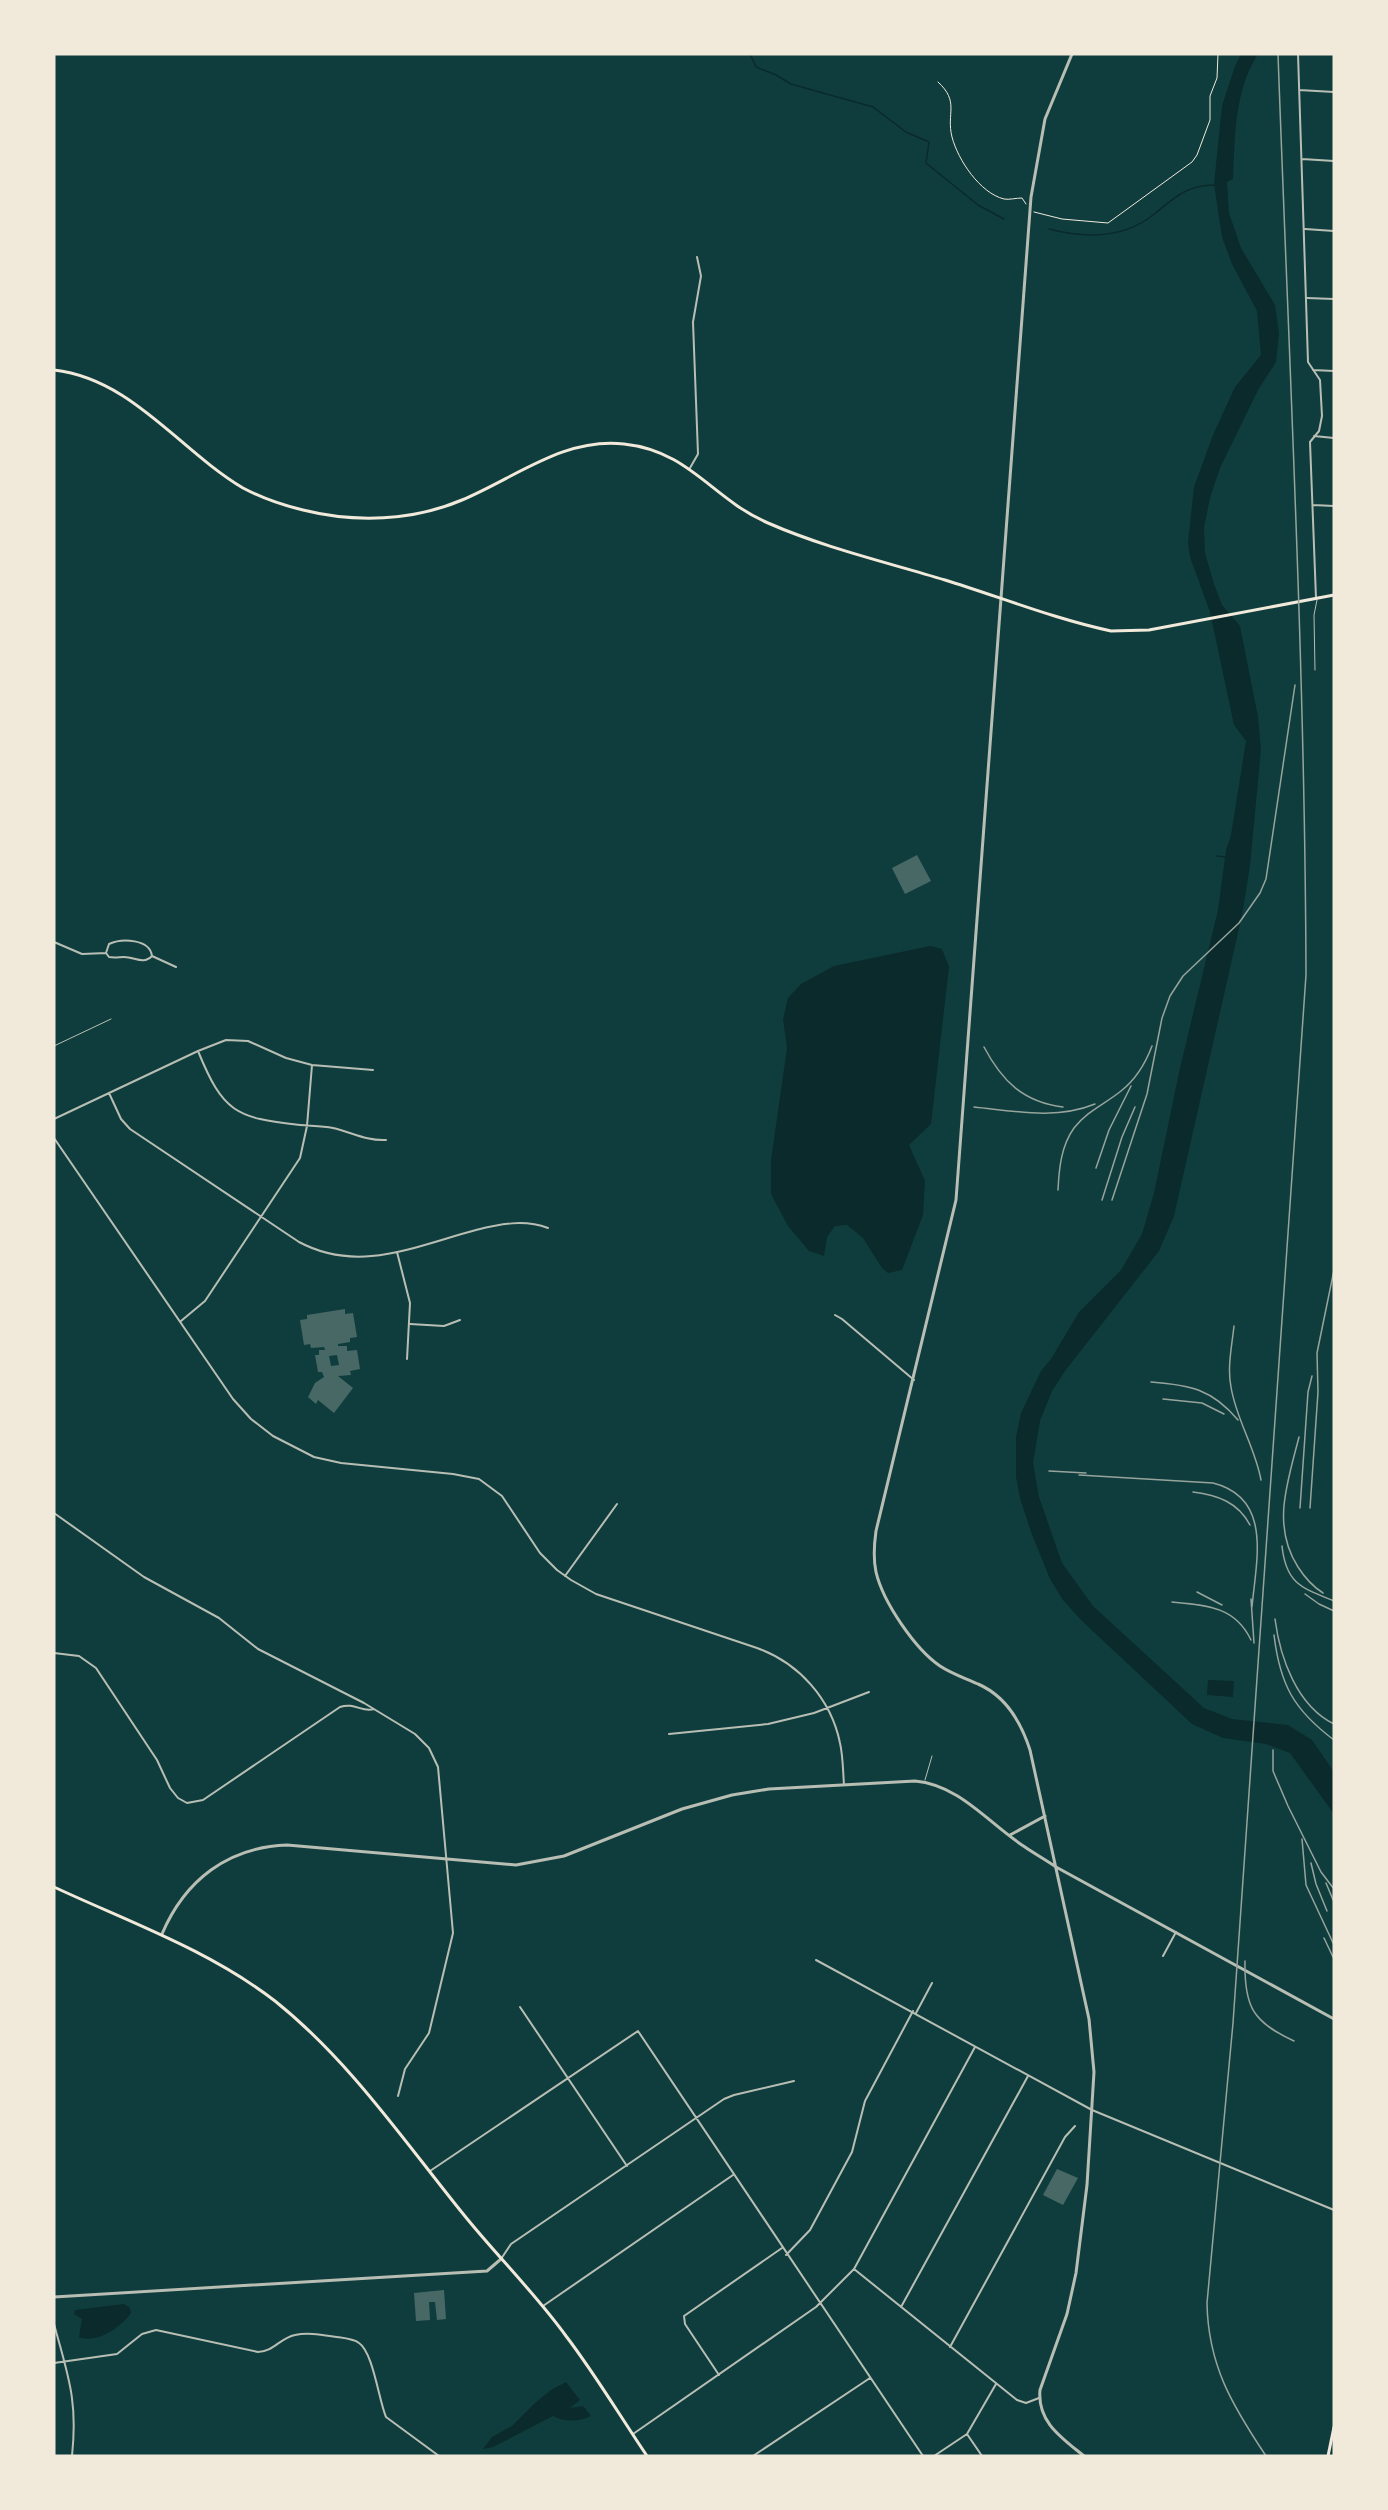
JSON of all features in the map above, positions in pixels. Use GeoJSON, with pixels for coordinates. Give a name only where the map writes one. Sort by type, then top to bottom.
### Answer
{"type":"FeatureCollection","features":[{"type":"Feature","properties":{"kind":"main road"},"geometry":{"type":"LineString","coordinates":[[54,370],[88,377],[111,388],[230,479],[255,494],[288,506],[325,514],[360,519],[380,518],[438,508],[464,499],[560,452],[591,443],[613,442],[640,446],[667,455],[690,468],[738,507],[790,532],[1111,631],[1140,631],[1203,621],[1334,595]]}},
{"type":"Feature","properties":{"kind":"main road"},"geometry":{"type":"LineString","coordinates":[[54,1887],[162,1934],[255,1987],[312,2032],[354,2077],[501,2259],[543,2306],[567,2337],[647,2456]]}},
{"type":"Feature","properties":{"kind":"main road"},"geometry":{"type":"LineString","coordinates":[[1328,2456],[1334,2427]]}},
{"type":"Feature","properties":{"kind":"street"},"geometry":{"type":"LineString","coordinates":[[1072,54],[1045,119],[1035,167],[1030,212],[956,1200],[876,1531],[874,1560],[879,1581],[894,1610],[925,1654],[949,1671],[995,1694],[1018,1720],[1030,1750],[1089,2019],[1094,2072],[1076,2273],[1067,2312],[1039,2398],[1043,2414],[1050,2426],[1084,2456]]}},
{"type":"Feature","properties":{"kind":"street"},"geometry":{"type":"LineString","coordinates":[[1298,54],[1308,365],[1320,380],[1322,416],[1320,428],[1310,442],[1316,598]]}},
{"type":"Feature","properties":{"kind":"street"},"geometry":{"type":"LineString","coordinates":[[1299,90],[1334,92]]}},
{"type":"Feature","properties":{"kind":"street"},"geometry":{"type":"LineString","coordinates":[[1302,159],[1334,161]]}},
{"type":"Feature","properties":{"kind":"street"},"geometry":{"type":"LineString","coordinates":[[1305,229],[1334,231]]}},
{"type":"Feature","properties":{"kind":"street"},"geometry":{"type":"LineString","coordinates":[[690,468],[698,454],[693,322],[701,276],[697,257]]}},
{"type":"Feature","properties":{"kind":"street"},"geometry":{"type":"LineString","coordinates":[[1306,298],[1334,299]]}},
{"type":"Feature","properties":{"kind":"street"},"geometry":{"type":"LineString","coordinates":[[1312,370],[1334,371]]}},
{"type":"Feature","properties":{"kind":"street"},"geometry":{"type":"LineString","coordinates":[[1314,436],[1334,438]]}},
{"type":"Feature","properties":{"kind":"street"},"geometry":{"type":"LineString","coordinates":[[1312,506],[1334,506]]}},
{"type":"Feature","properties":{"kind":"street"},"geometry":{"type":"LineString","coordinates":[[106,953],[109,944],[128,941],[147,945],[152,956]]}},
{"type":"Feature","properties":{"kind":"street"},"geometry":{"type":"LineString","coordinates":[[54,942],[82,954],[106,953],[109,957],[125,957],[142,961],[152,956]]}},
{"type":"Feature","properties":{"kind":"street"},"geometry":{"type":"LineString","coordinates":[[152,956],[176,967]]}},
{"type":"Feature","properties":{"kind":"street"},"geometry":{"type":"LineString","coordinates":[[54,1119],[219,1042],[240,1040],[255,1043],[286,1058],[312,1065],[374,1071]]}},
{"type":"Feature","properties":{"kind":"street"},"geometry":{"type":"LineString","coordinates":[[198,1051],[214,1086],[223,1100],[235,1110],[261,1121],[334,1129],[371,1141],[386,1140]]}},
{"type":"Feature","properties":{"kind":"street"},"geometry":{"type":"LineString","coordinates":[[180,1321],[205,1301],[300,1158],[307,1126],[312,1065]]}},
{"type":"Feature","properties":{"kind":"street"},"geometry":{"type":"LineString","coordinates":[[109,1093],[121,1119],[130,1129],[299,1242],[331,1255],[365,1258],[397,1252],[500,1224],[525,1223],[548,1228]]}},
{"type":"Feature","properties":{"kind":"street"},"geometry":{"type":"LineString","coordinates":[[54,1138],[243,1410],[273,1436],[301,1452],[328,1460],[479,1479],[502,1496],[535,1547],[549,1564],[565,1576],[596,1594],[769,1652],[802,1674],[827,1708],[840,1742],[844,1785]]}},
{"type":"Feature","properties":{"kind":"street"},"geometry":{"type":"LineString","coordinates":[[397,1252],[410,1303],[407,1359]]}},
{"type":"Feature","properties":{"kind":"street"},"geometry":{"type":"LineString","coordinates":[[835,1315],[914,1380]]}},
{"type":"Feature","properties":{"kind":"street"},"geometry":{"type":"LineString","coordinates":[[410,1324],[444,1326],[460,1320]]}},
{"type":"Feature","properties":{"kind":"street"},"geometry":{"type":"LineString","coordinates":[[565,1576],[617,1504]]}},
{"type":"Feature","properties":{"kind":"street"},"geometry":{"type":"LineString","coordinates":[[54,1514],[144,1577],[219,1618],[258,1649],[375,1709],[419,1737],[432,1754],[438,1767],[453,1924],[451,1945],[429,2033],[405,2069],[398,2096]]}},
{"type":"Feature","properties":{"kind":"street"},"geometry":{"type":"LineString","coordinates":[[54,1653],[79,1656],[96,1668],[157,1760],[170,1788],[178,1798],[187,1803],[203,1800],[340,1707],[349,1705],[366,1710],[375,1709]]}},
{"type":"Feature","properties":{"kind":"street"},"geometry":{"type":"LineString","coordinates":[[669,1734],[768,1724],[827,1708],[869,1692]]}},
{"type":"Feature","properties":{"kind":"street"},"geometry":{"type":"LineString","coordinates":[[162,1934],[174,1909],[199,1878],[228,1858],[248,1851],[287,1845],[511,1866],[572,1854],[682,1809],[732,1795],[769,1789],[898,1781],[925,1782],[956,1795],[1009,1836],[1056,1867],[1334,2019]]}},
{"type":"Feature","properties":{"kind":"street"},"geometry":{"type":"LineString","coordinates":[[1009,1836],[1045,1816]]}},
{"type":"Feature","properties":{"kind":"street"},"geometry":{"type":"LineString","coordinates":[[1163,1956],[1176,1932]]}},
{"type":"Feature","properties":{"kind":"street"},"geometry":{"type":"LineString","coordinates":[[816,1960],[1092,2110],[1334,2210]]}},
{"type":"Feature","properties":{"kind":"street"},"geometry":{"type":"LineString","coordinates":[[786,2254],[810,2230],[852,2152],[865,2101],[932,1983]]}},
{"type":"Feature","properties":{"kind":"street"},"geometry":{"type":"LineString","coordinates":[[520,2007],[627,2166]]}},
{"type":"Feature","properties":{"kind":"street"},"geometry":{"type":"LineString","coordinates":[[430,2172],[569,2080],[638,2031],[923,2456]]}},
{"type":"Feature","properties":{"kind":"street"},"geometry":{"type":"LineString","coordinates":[[633,2434],[820,2304],[854,2269],[975,2047]]}},
{"type":"Feature","properties":{"kind":"street"},"geometry":{"type":"LineString","coordinates":[[901,2307],[1028,2076]]}},
{"type":"Feature","properties":{"kind":"street"},"geometry":{"type":"LineString","coordinates":[[54,2296],[487,2271],[501,2259],[511,2244],[728,2097],[794,2081]]}},
{"type":"Feature","properties":{"kind":"street"},"geometry":{"type":"LineString","coordinates":[[950,2347],[1065,2137],[1075,2126]]}},
{"type":"Feature","properties":{"kind":"street"},"geometry":{"type":"LineString","coordinates":[[543,2306],[733,2175]]}},
{"type":"Feature","properties":{"kind":"street"},"geometry":{"type":"LineString","coordinates":[[719,2375],[685,2324],[684,2316],[782,2248]]}},
{"type":"Feature","properties":{"kind":"street"},"geometry":{"type":"LineString","coordinates":[[854,2269],[996,2384],[1023,2403],[1031,2403],[1039,2398]]}},
{"type":"Feature","properties":{"kind":"street"},"geometry":{"type":"LineString","coordinates":[[54,2324],[74,2402],[75,2426],[72,2456]]}},
{"type":"Feature","properties":{"kind":"street"},"geometry":{"type":"LineString","coordinates":[[54,2363],[117,2354],[134,2338],[156,2330],[258,2352],[268,2351],[286,2337],[298,2334],[356,2341],[363,2347],[368,2359],[386,2417],[439,2456]]}},
{"type":"Feature","properties":{"kind":"street"},"geometry":{"type":"LineString","coordinates":[[753,2456],[871,2377]]}},
{"type":"Feature","properties":{"kind":"street"},"geometry":{"type":"LineString","coordinates":[[934,2456],[967,2434],[996,2384]]}},
{"type":"Feature","properties":{"kind":"street"},"geometry":{"type":"LineString","coordinates":[[967,2434],[982,2456]]}},
{"type":"Feature","properties":{"kind":"lane"},"geometry":{"type":"LineString","coordinates":[[1315,670],[1316,598]]}},
{"type":"Feature","properties":{"kind":"lane"},"geometry":{"type":"LineString","coordinates":[[54,1046],[111,1019]]}},
{"type":"Feature","properties":{"kind":"lane"},"geometry":{"type":"LineString","coordinates":[[925,1782],[932,1756]]}},
{"type":"Feature","properties":{"kind":"path"},"geometry":{"type":"LineString","coordinates":[[938,82],[951,98],[951,135],[971,174],[988,192],[1005,199],[1022,198],[1030,212],[1062,219],[1108,223],[1192,162],[1197,155],[1210,120],[1210,96],[1216,78],[1218,54]]}},
{"type":"Feature","properties":{"kind":"water"},"geometry":{"type":"Polygon","coordinates":[[[1241,54],[1258,54],[1244,83],[1237,115],[1233,179],[1227,182],[1229,213],[1241,248],[1275,305],[1279,333],[1276,362],[1258,390],[1220,468],[1204,527],[1205,553],[1214,584],[1222,605],[1240,626],[1258,717],[1261,749],[1250,866],[1242,915],[1174,1216],[1159,1251],[1065,1371],[1052,1391],[1040,1421],[1033,1463],[1039,1497],[1062,1563],[1093,1606],[1204,1708],[1232,1719],[1288,1725],[1312,1740],[1334,1772],[1334,1814],[1290,1753],[1266,1744],[1223,1738],[1192,1724],[1080,1619],[1063,1600],[1050,1579],[1031,1532],[1016,1477],[1016,1437],[1021,1413],[1041,1371],[1051,1359],[1079,1312],[1121,1270],[1142,1234],[1154,1193],[1180,1068],[1218,910],[1226,850],[1231,835],[1246,741],[1234,725],[1210,612],[1190,557],[1188,543],[1194,487],[1213,435],[1235,387],[1261,355],[1257,311],[1232,264],[1222,237],[1214,184],[1222,106],[1241,54]]]}},
{"type":"Feature","properties":{"kind":"water"},"geometry":{"type":"Polygon","coordinates":[[[930,946],[942,949],[949,967],[931,1124],[909,1145],[925,1181],[923,1215],[902,1270],[888,1273],[882,1268],[863,1238],[847,1225],[835,1226],[827,1237],[824,1256],[809,1251],[788,1226],[771,1194],[771,1160],[787,1048],[783,1019],[788,998],[801,984],[834,966],[930,946]]]}},
{"type":"Feature","properties":{"kind":"water"},"geometry":{"type":"Polygon","coordinates":[[[1208,1680],[1234,1681],[1233,1697],[1207,1695],[1208,1680]]]}},
{"type":"Feature","properties":{"kind":"water"},"geometry":{"type":"Polygon","coordinates":[[[124,2304],[130,2308],[131,2313],[121,2324],[100,2336],[86,2339],[79,2337],[82,2319],[74,2314],[75,2310],[124,2304]]]}},
{"type":"Feature","properties":{"kind":"water"},"geometry":{"type":"Polygon","coordinates":[[[566,2382],[580,2400],[570,2408],[583,2406],[591,2416],[572,2420],[553,2416],[493,2447],[483,2449],[492,2437],[512,2426],[535,2403],[566,2382]]]}},
{"type":"Feature","properties":{"kind":"building"},"geometry":{"type":"Polygon","coordinates":[[[917,855],[931,881],[905,894],[892,868],[917,855]]]}},
{"type":"Feature","properties":{"kind":"building"},"geometry":{"type":"Polygon","coordinates":[[[345,1309],[345,1314],[353,1313],[357,1337],[350,1338],[350,1342],[338,1344],[338,1346],[347,1346],[347,1351],[357,1350],[360,1369],[350,1371],[351,1375],[338,1376],[353,1388],[334,1413],[318,1400],[316,1404],[308,1397],[315,1383],[324,1377],[322,1372],[318,1372],[315,1355],[319,1355],[319,1350],[325,1350],[324,1347],[311,1348],[310,1344],[304,1345],[300,1320],[307,1319],[307,1315],[345,1309]],[[337,1355],[329,1356],[331,1366],[339,1365],[337,1355]]]}},
{"type":"Feature","properties":{"kind":"building"},"geometry":{"type":"Polygon","coordinates":[[[1057,2169],[1078,2178],[1063,2205],[1043,2195],[1057,2169]]]}},
{"type":"Feature","properties":{"kind":"building"},"geometry":{"type":"Polygon","coordinates":[[[444,2290],[446,2319],[437,2320],[435,2302],[429,2302],[430,2320],[416,2321],[414,2293],[444,2290]]]}},
{"type":"Feature","properties":{"kind":"waterway"},"geometry":{"type":"LineString","coordinates":[[750,54],[756,67],[791,84],[873,107],[906,132],[929,142],[926,163],[978,205],[1004,219]]}},
{"type":"Feature","properties":{"kind":"waterway"},"geometry":{"type":"LineString","coordinates":[[1049,229],[1089,235],[1129,229],[1188,190],[1214,185]]}},
{"type":"Feature","properties":{"kind":"waterway"},"geometry":{"type":"LineString","coordinates":[[1217,856],[1225,857]]}},
{"type":"Feature","properties":{"kind":"railway"},"geometry":{"type":"LineString","coordinates":[[1266,2456],[1224,2384],[1212,2346],[1207,2303],[1233,2023],[1306,975],[1300,630],[1278,54]]}},
{"type":"Feature","properties":{"kind":"railway"},"geometry":{"type":"LineString","coordinates":[[1112,1200],[1147,1094],[1162,1018],[1170,996],[1183,976],[1239,923],[1260,893],[1266,879],[1295,685]]}},
{"type":"Feature","properties":{"kind":"railway"},"geometry":{"type":"LineString","coordinates":[[1058,1190],[1063,1150],[1074,1128],[1131,1082],[1152,1046]]}},
{"type":"Feature","properties":{"kind":"railway"},"geometry":{"type":"LineString","coordinates":[[984,1047],[998,1070],[1015,1088],[1036,1100],[1063,1107]]}},
{"type":"Feature","properties":{"kind":"railway"},"geometry":{"type":"LineString","coordinates":[[1096,1168],[1109,1130],[1131,1086]]}},
{"type":"Feature","properties":{"kind":"railway"},"geometry":{"type":"LineString","coordinates":[[974,1107],[1050,1113],[1065,1112],[1095,1104]]}},
{"type":"Feature","properties":{"kind":"railway"},"geometry":{"type":"LineString","coordinates":[[1102,1200],[1122,1137],[1135,1107]]}},
{"type":"Feature","properties":{"kind":"railway"},"geometry":{"type":"LineString","coordinates":[[1310,1508],[1318,1392],[1317,1353],[1334,1270]]}},
{"type":"Feature","properties":{"kind":"railway"},"geometry":{"type":"LineString","coordinates":[[1234,1326],[1230,1364],[1233,1399],[1261,1480]]}},
{"type":"Feature","properties":{"kind":"railway"},"geometry":{"type":"LineString","coordinates":[[1300,1508],[1308,1392],[1312,1376]]}},
{"type":"Feature","properties":{"kind":"railway"},"geometry":{"type":"LineString","coordinates":[[1151,1382],[1189,1387],[1209,1395],[1219,1401],[1238,1420]]}},
{"type":"Feature","properties":{"kind":"railway"},"geometry":{"type":"LineString","coordinates":[[1163,1399],[1202,1403],[1224,1414]]}},
{"type":"Feature","properties":{"kind":"railway"},"geometry":{"type":"LineString","coordinates":[[1299,1437],[1284,1503],[1285,1535],[1298,1567],[1309,1582],[1323,1593]]}},
{"type":"Feature","properties":{"kind":"railway"},"geometry":{"type":"LineString","coordinates":[[1049,1471],[1086,1473]]}},
{"type":"Feature","properties":{"kind":"railway"},"geometry":{"type":"LineString","coordinates":[[1079,1475],[1213,1483],[1232,1491],[1245,1502],[1253,1517],[1256,1533],[1257,1552],[1252,1607]]}},
{"type":"Feature","properties":{"kind":"railway"},"geometry":{"type":"LineString","coordinates":[[1193,1492],[1210,1495],[1233,1505],[1250,1525]]}},
{"type":"Feature","properties":{"kind":"railway"},"geometry":{"type":"LineString","coordinates":[[1282,1546],[1287,1569],[1297,1583],[1334,1601]]}},
{"type":"Feature","properties":{"kind":"railway"},"geometry":{"type":"LineString","coordinates":[[1197,1592],[1222,1605]]}},
{"type":"Feature","properties":{"kind":"railway"},"geometry":{"type":"LineString","coordinates":[[1305,1594],[1334,1611]]}},
{"type":"Feature","properties":{"kind":"railway"},"geometry":{"type":"LineString","coordinates":[[1251,1599],[1254,1643]]}},
{"type":"Feature","properties":{"kind":"railway"},"geometry":{"type":"LineString","coordinates":[[1172,1602],[1218,1609],[1237,1620],[1251,1640]]}},
{"type":"Feature","properties":{"kind":"railway"},"geometry":{"type":"LineString","coordinates":[[1275,1619],[1281,1649],[1292,1679],[1310,1705],[1334,1724]]}},
{"type":"Feature","properties":{"kind":"railway"},"geometry":{"type":"LineString","coordinates":[[1274,1635],[1280,1668],[1291,1695],[1309,1718],[1334,1740]]}},
{"type":"Feature","properties":{"kind":"railway"},"geometry":{"type":"LineString","coordinates":[[1273,1750],[1273,1771],[1288,1806],[1321,1872],[1334,1889]]}},
{"type":"Feature","properties":{"kind":"railway"},"geometry":{"type":"LineString","coordinates":[[1302,1839],[1306,1885],[1334,1945]]}},
{"type":"Feature","properties":{"kind":"railway"},"geometry":{"type":"LineString","coordinates":[[1311,1863],[1316,1884],[1327,1911]]}},
{"type":"Feature","properties":{"kind":"railway"},"geometry":{"type":"LineString","coordinates":[[1326,1883],[1334,1902]]}},
{"type":"Feature","properties":{"kind":"railway"},"geometry":{"type":"LineString","coordinates":[[1324,1938],[1334,1959]]}},
{"type":"Feature","properties":{"kind":"railway"},"geometry":{"type":"LineString","coordinates":[[1245,1961],[1246,1990],[1254,2011],[1269,2027],[1294,2041]]}}]}
